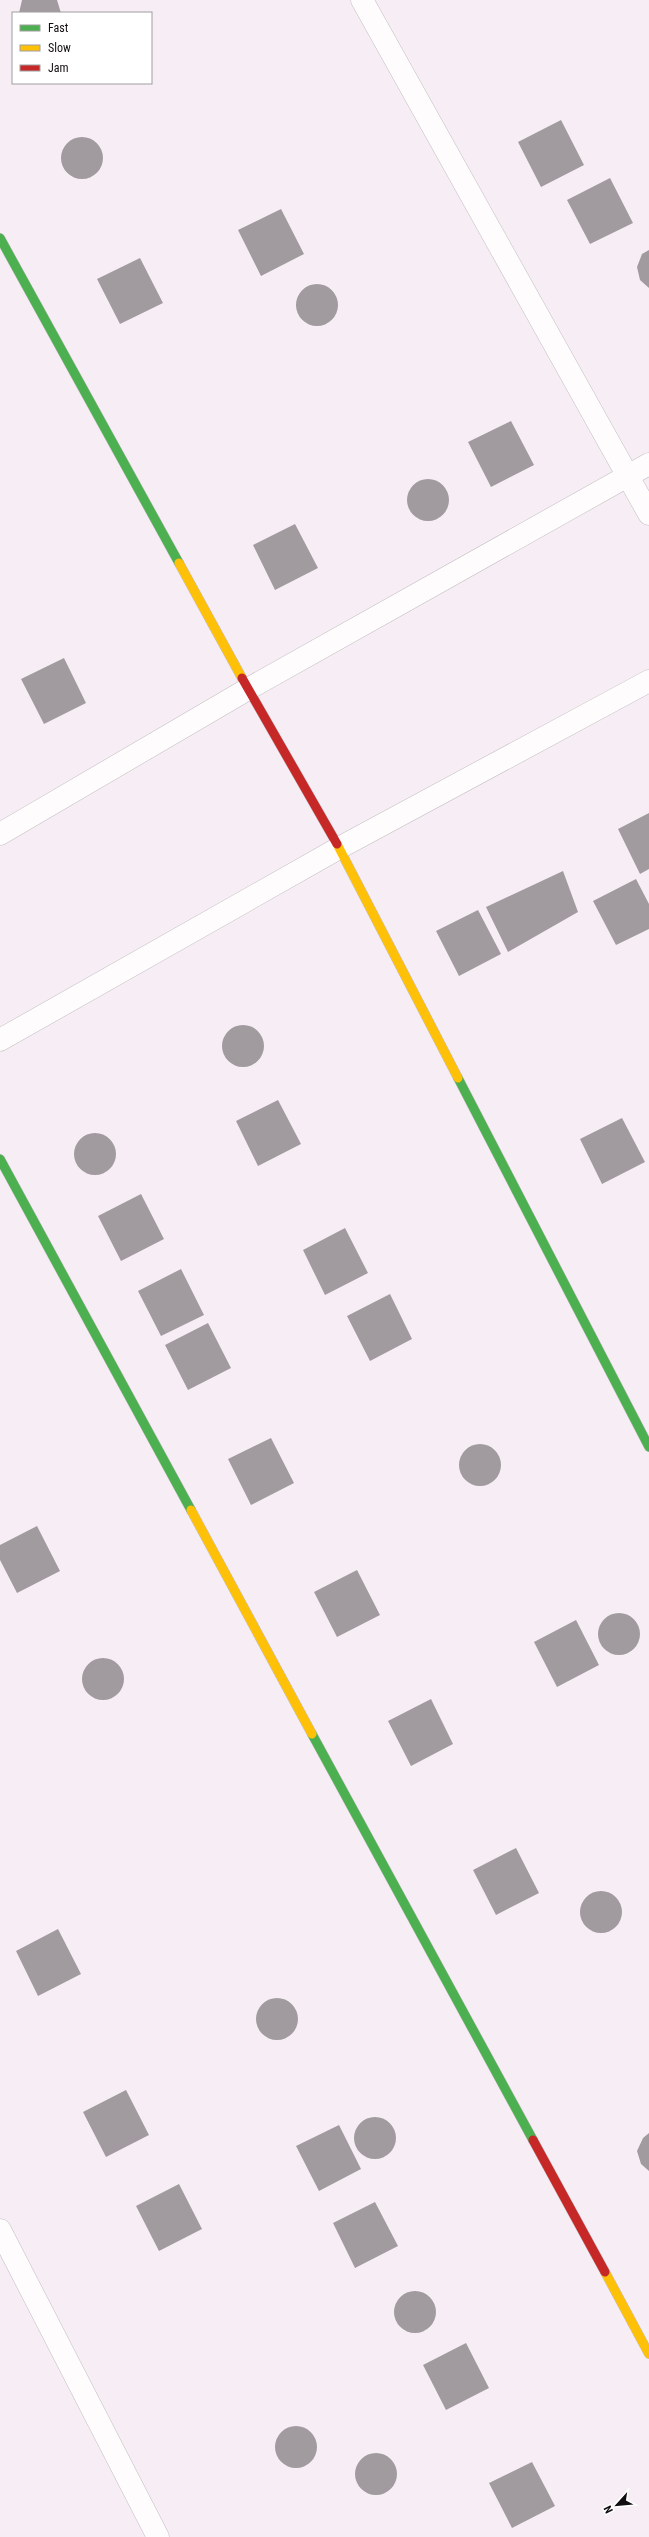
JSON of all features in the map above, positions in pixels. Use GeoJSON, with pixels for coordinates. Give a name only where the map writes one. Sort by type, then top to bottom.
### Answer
{"type":"FeatureCollection","features":[{"type":"Feature","properties":{"kind":"street"},"geometry":{"type":"LineString","coordinates":[[362,0],[649,514]]}},
{"type":"Feature","properties":{"kind":"street"},"geometry":{"type":"LineString","coordinates":[[0,238],[248,689],[339,848],[649,1447]]}},
{"type":"Feature","properties":{"kind":"street"},"geometry":{"type":"LineString","coordinates":[[0,834],[248,689],[649,464]]}},
{"type":"Feature","properties":{"kind":"street"},"geometry":{"type":"LineString","coordinates":[[0,1040],[339,848],[649,680]]}},
{"type":"Feature","properties":{"kind":"street"},"geometry":{"type":"LineString","coordinates":[[0,1159],[649,2354]]}},
{"type":"Feature","properties":{"kind":"street"},"geometry":{"type":"LineString","coordinates":[[0,2230],[158,2537]]}},
{"type":"Feature","properties":{"kind":"building"},"geometry":{"type":"Polygon","coordinates":[[[22,0],[57,0],[61,12],[19,12],[22,0]]]}},
{"type":"Feature","properties":{"kind":"building"},"geometry":{"type":"Polygon","coordinates":[[[561,120],[584,165],[541,187],[518,142],[561,120]]]}},
{"type":"Feature","properties":{"kind":"building"},"geometry":{"type":"Polygon","coordinates":[[[82,137],[97,143],[103,158],[97,173],[82,179],[67,173],[61,158],[67,143],[82,137]]]}},
{"type":"Feature","properties":{"kind":"building"},"geometry":{"type":"Polygon","coordinates":[[[610,178],[633,223],[590,244],[567,200],[610,178]]]}},
{"type":"Feature","properties":{"kind":"building"},"geometry":{"type":"Polygon","coordinates":[[[281,209],[304,254],[261,276],[238,230],[281,209]]]}},
{"type":"Feature","properties":{"kind":"building"},"geometry":{"type":"Polygon","coordinates":[[[649,250],[649,288],[640,280],[637,267],[642,254],[649,250]]]}},
{"type":"Feature","properties":{"kind":"building"},"geometry":{"type":"Polygon","coordinates":[[[140,258],[163,303],[120,324],[97,279],[140,258]]]}},
{"type":"Feature","properties":{"kind":"building"},"geometry":{"type":"Polygon","coordinates":[[[313,284],[321,284],[332,290],[338,301],[338,309],[332,320],[321,326],[313,326],[302,320],[296,309],[296,301],[302,290],[313,284]]]}},
{"type":"Feature","properties":{"kind":"building"},"geometry":{"type":"Polygon","coordinates":[[[511,421],[534,465],[491,487],[468,442],[511,421]]]}},
{"type":"Feature","properties":{"kind":"building"},"geometry":{"type":"Polygon","coordinates":[[[424,479],[432,479],[443,485],[449,496],[449,504],[443,515],[432,521],[424,521],[413,515],[407,504],[407,496],[413,485],[424,479]]]}},
{"type":"Feature","properties":{"kind":"building"},"geometry":{"type":"Polygon","coordinates":[[[295,524],[318,568],[275,590],[253,545],[295,524]]]}},
{"type":"Feature","properties":{"kind":"building"},"geometry":{"type":"Polygon","coordinates":[[[64,658],[86,703],[44,724],[21,679],[64,658]]]}},
{"type":"Feature","properties":{"kind":"building"},"geometry":{"type":"Polygon","coordinates":[[[649,813],[649,869],[640,874],[618,829],[649,813]]]}},
{"type":"Feature","properties":{"kind":"building"},"geometry":{"type":"Polygon","coordinates":[[[563,871],[578,912],[508,952],[486,907],[563,871]]]}},
{"type":"Feature","properties":{"kind":"building"},"geometry":{"type":"Polygon","coordinates":[[[636,879],[649,904],[649,929],[616,945],[593,901],[636,879]]]}},
{"type":"Feature","properties":{"kind":"building"},"geometry":{"type":"Polygon","coordinates":[[[478,910],[501,954],[459,976],[436,931],[478,910]]]}},
{"type":"Feature","properties":{"kind":"building"},"geometry":{"type":"Polygon","coordinates":[[[239,1025],[247,1025],[258,1031],[264,1042],[264,1050],[258,1061],[247,1067],[239,1067],[228,1061],[222,1050],[222,1042],[228,1031],[239,1025]]]}},
{"type":"Feature","properties":{"kind":"building"},"geometry":{"type":"Polygon","coordinates":[[[278,1100],[301,1144],[258,1166],[236,1121],[278,1100]]]}},
{"type":"Feature","properties":{"kind":"building"},"geometry":{"type":"Polygon","coordinates":[[[622,1118],[645,1162],[602,1184],[580,1139],[622,1118]]]}},
{"type":"Feature","properties":{"kind":"building"},"geometry":{"type":"Polygon","coordinates":[[[95,1133],[110,1139],[116,1154],[110,1169],[95,1175],[80,1169],[74,1154],[80,1139],[95,1133]]]}},
{"type":"Feature","properties":{"kind":"building"},"geometry":{"type":"Polygon","coordinates":[[[141,1194],[164,1239],[121,1261],[98,1216],[141,1194]]]}},
{"type":"Feature","properties":{"kind":"building"},"geometry":{"type":"Polygon","coordinates":[[[345,1228],[368,1273],[325,1295],[303,1250],[345,1228]]]}},
{"type":"Feature","properties":{"kind":"building"},"geometry":{"type":"Polygon","coordinates":[[[181,1269],[204,1315],[161,1336],[138,1291],[181,1269]]]}},
{"type":"Feature","properties":{"kind":"building"},"geometry":{"type":"Polygon","coordinates":[[[390,1294],[412,1339],[370,1361],[347,1316],[390,1294]]]}},
{"type":"Feature","properties":{"kind":"building"},"geometry":{"type":"Polygon","coordinates":[[[208,1323],[231,1368],[188,1390],[165,1345],[208,1323]]]}},
{"type":"Feature","properties":{"kind":"building"},"geometry":{"type":"Polygon","coordinates":[[[271,1438],[294,1483],[251,1505],[228,1459],[271,1438]]]}},
{"type":"Feature","properties":{"kind":"building"},"geometry":{"type":"Polygon","coordinates":[[[480,1444],[495,1450],[501,1465],[495,1480],[480,1486],[465,1480],[459,1465],[465,1450],[480,1444]]]}},
{"type":"Feature","properties":{"kind":"building"},"geometry":{"type":"Polygon","coordinates":[[[37,1526],[60,1571],[17,1593],[0,1560],[0,1545],[37,1526]]]}},
{"type":"Feature","properties":{"kind":"building"},"geometry":{"type":"Polygon","coordinates":[[[357,1570],[380,1615],[337,1637],[314,1592],[357,1570]]]}},
{"type":"Feature","properties":{"kind":"building"},"geometry":{"type":"Polygon","coordinates":[[[619,1613],[634,1619],[640,1634],[634,1649],[619,1655],[604,1649],[598,1634],[604,1619],[619,1613]]]}},
{"type":"Feature","properties":{"kind":"building"},"geometry":{"type":"Polygon","coordinates":[[[576,1620],[599,1665],[557,1687],[534,1642],[576,1620]]]}},
{"type":"Feature","properties":{"kind":"building"},"geometry":{"type":"Polygon","coordinates":[[[103,1658],[118,1664],[124,1679],[118,1694],[103,1700],[88,1694],[82,1679],[88,1664],[103,1658]]]}},
{"type":"Feature","properties":{"kind":"building"},"geometry":{"type":"Polygon","coordinates":[[[431,1699],[453,1744],[411,1766],[388,1721],[431,1699]]]}},
{"type":"Feature","properties":{"kind":"building"},"geometry":{"type":"Polygon","coordinates":[[[516,1848],[539,1893],[496,1915],[473,1870],[516,1848]]]}},
{"type":"Feature","properties":{"kind":"building"},"geometry":{"type":"Polygon","coordinates":[[[597,1891],[605,1891],[616,1897],[622,1908],[622,1916],[616,1927],[605,1933],[597,1933],[586,1927],[580,1916],[580,1908],[586,1897],[597,1891]]]}},
{"type":"Feature","properties":{"kind":"building"},"geometry":{"type":"Polygon","coordinates":[[[58,1929],[81,1974],[38,1996],[16,1951],[58,1929]]]}},
{"type":"Feature","properties":{"kind":"building"},"geometry":{"type":"Polygon","coordinates":[[[277,1998],[292,2004],[298,2019],[292,2034],[277,2040],[262,2034],[256,2019],[262,2004],[277,1998]]]}},
{"type":"Feature","properties":{"kind":"building"},"geometry":{"type":"Polygon","coordinates":[[[126,2090],[149,2135],[106,2157],[83,2112],[126,2090]]]}},
{"type":"Feature","properties":{"kind":"building"},"geometry":{"type":"Polygon","coordinates":[[[375,2117],[390,2123],[396,2138],[390,2153],[375,2159],[360,2153],[354,2138],[360,2123],[375,2117]]]}},
{"type":"Feature","properties":{"kind":"building"},"geometry":{"type":"Polygon","coordinates":[[[339,2125],[361,2169],[319,2191],[296,2146],[339,2125]]]}},
{"type":"Feature","properties":{"kind":"building"},"geometry":{"type":"Polygon","coordinates":[[[649,2133],[649,2171],[641,2164],[637,2151],[643,2138],[649,2133]]]}},
{"type":"Feature","properties":{"kind":"building"},"geometry":{"type":"Polygon","coordinates":[[[179,2184],[202,2229],[159,2251],[136,2206],[179,2184]]]}},
{"type":"Feature","properties":{"kind":"building"},"geometry":{"type":"Polygon","coordinates":[[[375,2202],[398,2246],[355,2268],[333,2223],[375,2202]]]}},
{"type":"Feature","properties":{"kind":"building"},"geometry":{"type":"Polygon","coordinates":[[[415,2291],[430,2297],[436,2312],[430,2327],[415,2333],[400,2327],[394,2312],[400,2297],[415,2291]]]}},
{"type":"Feature","properties":{"kind":"building"},"geometry":{"type":"Polygon","coordinates":[[[466,2343],[489,2388],[446,2410],[423,2365],[466,2343]]]}},
{"type":"Feature","properties":{"kind":"building"},"geometry":{"type":"Polygon","coordinates":[[[296,2426],[311,2432],[317,2447],[311,2462],[296,2468],[281,2462],[275,2447],[281,2432],[296,2426]]]}},
{"type":"Feature","properties":{"kind":"building"},"geometry":{"type":"Polygon","coordinates":[[[376,2453],[391,2459],[397,2474],[391,2489],[376,2495],[361,2489],[355,2474],[361,2459],[376,2453]]]}},
{"type":"Feature","properties":{"kind":"building"},"geometry":{"type":"Polygon","coordinates":[[[532,2462],[555,2506],[512,2528],[489,2483],[532,2462]]]}},
{"type":"Feature","properties":{"kind":"traffic: fast"},"geometry":{"type":"LineString","coordinates":[[0,238],[179,563]]}},
{"type":"Feature","properties":{"kind":"traffic: fast"},"geometry":{"type":"LineString","coordinates":[[458,1078],[649,1447]]}},
{"type":"Feature","properties":{"kind":"traffic: fast"},"geometry":{"type":"LineString","coordinates":[[0,1159],[191,1510]]}},
{"type":"Feature","properties":{"kind":"traffic: fast"},"geometry":{"type":"LineString","coordinates":[[312,1734],[533,2140]]}},
{"type":"Feature","properties":{"kind":"traffic: slow"},"geometry":{"type":"LineString","coordinates":[[179,563],[242,678]]}},
{"type":"Feature","properties":{"kind":"traffic: slow"},"geometry":{"type":"LineString","coordinates":[[337,844],[458,1078]]}},
{"type":"Feature","properties":{"kind":"traffic: slow"},"geometry":{"type":"LineString","coordinates":[[191,1510],[312,1734]]}},
{"type":"Feature","properties":{"kind":"traffic: slow"},"geometry":{"type":"LineString","coordinates":[[605,2272],[649,2354]]}},
{"type":"Feature","properties":{"kind":"traffic: jam"},"geometry":{"type":"LineString","coordinates":[[242,678],[337,844]]}},
{"type":"Feature","properties":{"kind":"traffic: jam"},"geometry":{"type":"LineString","coordinates":[[533,2140],[605,2272]]}}]}
